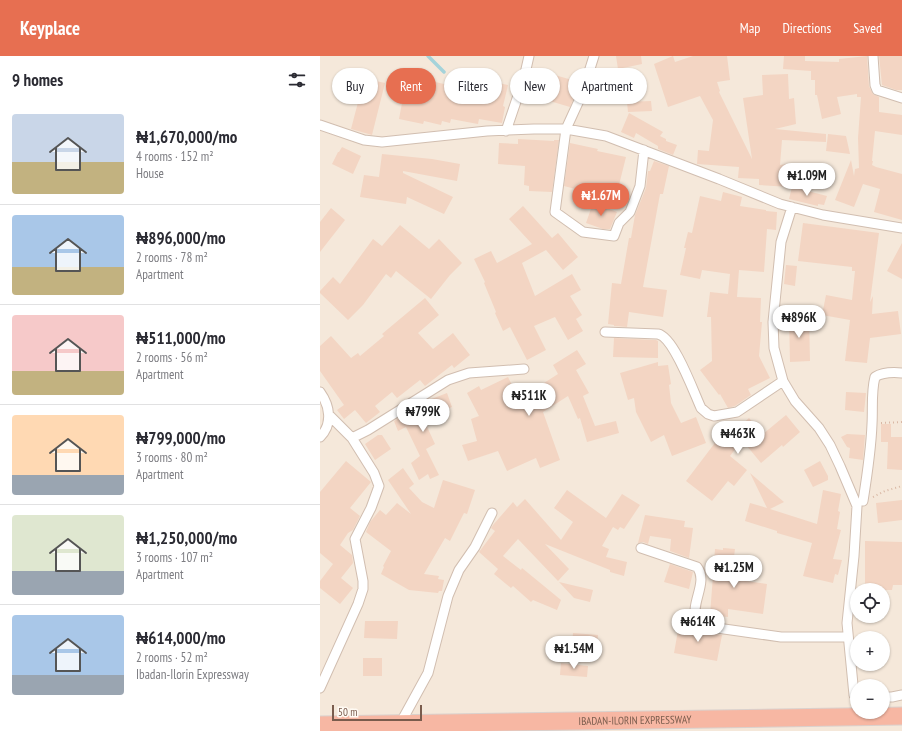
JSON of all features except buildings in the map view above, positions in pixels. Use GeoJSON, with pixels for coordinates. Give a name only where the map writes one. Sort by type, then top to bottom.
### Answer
{"type":"FeatureCollection","features":[{"type":"Feature","properties":{"kind":"highway","name":"IBADAN-ILORIN EXPRESSWAY"},"geometry":{"type":"LineString","coordinates":[[320,725],[902,716]]}},
{"type":"Feature","properties":{"kind":"street"},"geometry":{"type":"LineString","coordinates":[[506,130],[524,78],[529,56]]}},
{"type":"Feature","properties":{"kind":"street"},"geometry":{"type":"LineString","coordinates":[[594,56],[582,94],[566,129],[555,212],[583,232],[614,236],[619,223],[630,212],[640,186],[644,150]]}},
{"type":"Feature","properties":{"kind":"street"},"geometry":{"type":"LineString","coordinates":[[873,56],[875,85],[877,90],[882,93],[902,98]]}},
{"type":"Feature","properties":{"kind":"street"},"geometry":{"type":"LineString","coordinates":[[320,125],[364,140],[382,142],[506,130],[566,129],[606,136],[780,204],[823,215],[902,228]]}},
{"type":"Feature","properties":{"kind":"street"},"geometry":{"type":"LineString","coordinates":[[792,207],[781,242],[772,322],[774,348],[783,381],[796,401],[819,428],[830,445],[856,506],[854,556],[847,623],[852,679]]}},
{"type":"Feature","properties":{"kind":"street"},"geometry":{"type":"LineString","coordinates":[[605,332],[658,334],[663,336],[676,352],[701,408],[714,416],[737,412],[783,381]]}},
{"type":"Feature","properties":{"kind":"street"},"geometry":{"type":"LineString","coordinates":[[352,438],[368,430],[448,380],[469,373],[524,369]]}},
{"type":"Feature","properties":{"kind":"street"},"geometry":{"type":"LineString","coordinates":[[863,501],[869,464],[873,386],[875,377],[880,374],[890,372],[902,373]]}},
{"type":"Feature","properties":{"kind":"street"},"geometry":{"type":"LineString","coordinates":[[320,392],[327,402],[329,415],[328,425],[320,437]]}},
{"type":"Feature","properties":{"kind":"street"},"geometry":{"type":"LineString","coordinates":[[320,688],[358,604],[363,589],[363,581],[355,539],[371,508],[379,486],[374,473],[352,438],[329,415]]}},
{"type":"Feature","properties":{"kind":"street"},"geometry":{"type":"LineString","coordinates":[[400,724],[428,673],[448,596],[459,570],[475,547],[492,513]]}},
{"type":"Feature","properties":{"kind":"street"},"geometry":{"type":"LineString","coordinates":[[640,548],[696,567],[700,572],[701,578],[695,611],[696,619],[702,624],[710,627],[781,637],[848,637]]}},
{"type":"Feature","properties":{"kind":"street"},"geometry":{"type":"LineString","coordinates":[[890,697],[902,695]]}},
{"type":"Feature","properties":{"kind":"path"},"geometry":{"type":"LineString","coordinates":[[872,423],[902,422]]}},
{"type":"Feature","properties":{"kind":"path"},"geometry":{"type":"LineString","coordinates":[[863,501],[885,491],[902,486]]}},
{"type":"Feature","properties":{"kind":"shaded area"},"geometry":{"type":"Polygon","coordinates":[[[320,56],[902,56],[902,731],[320,731],[320,56]]]}},
{"type":"Feature","properties":{"kind":"waterway"},"geometry":{"type":"LineString","coordinates":[[428,56],[444,72]]}}]}
